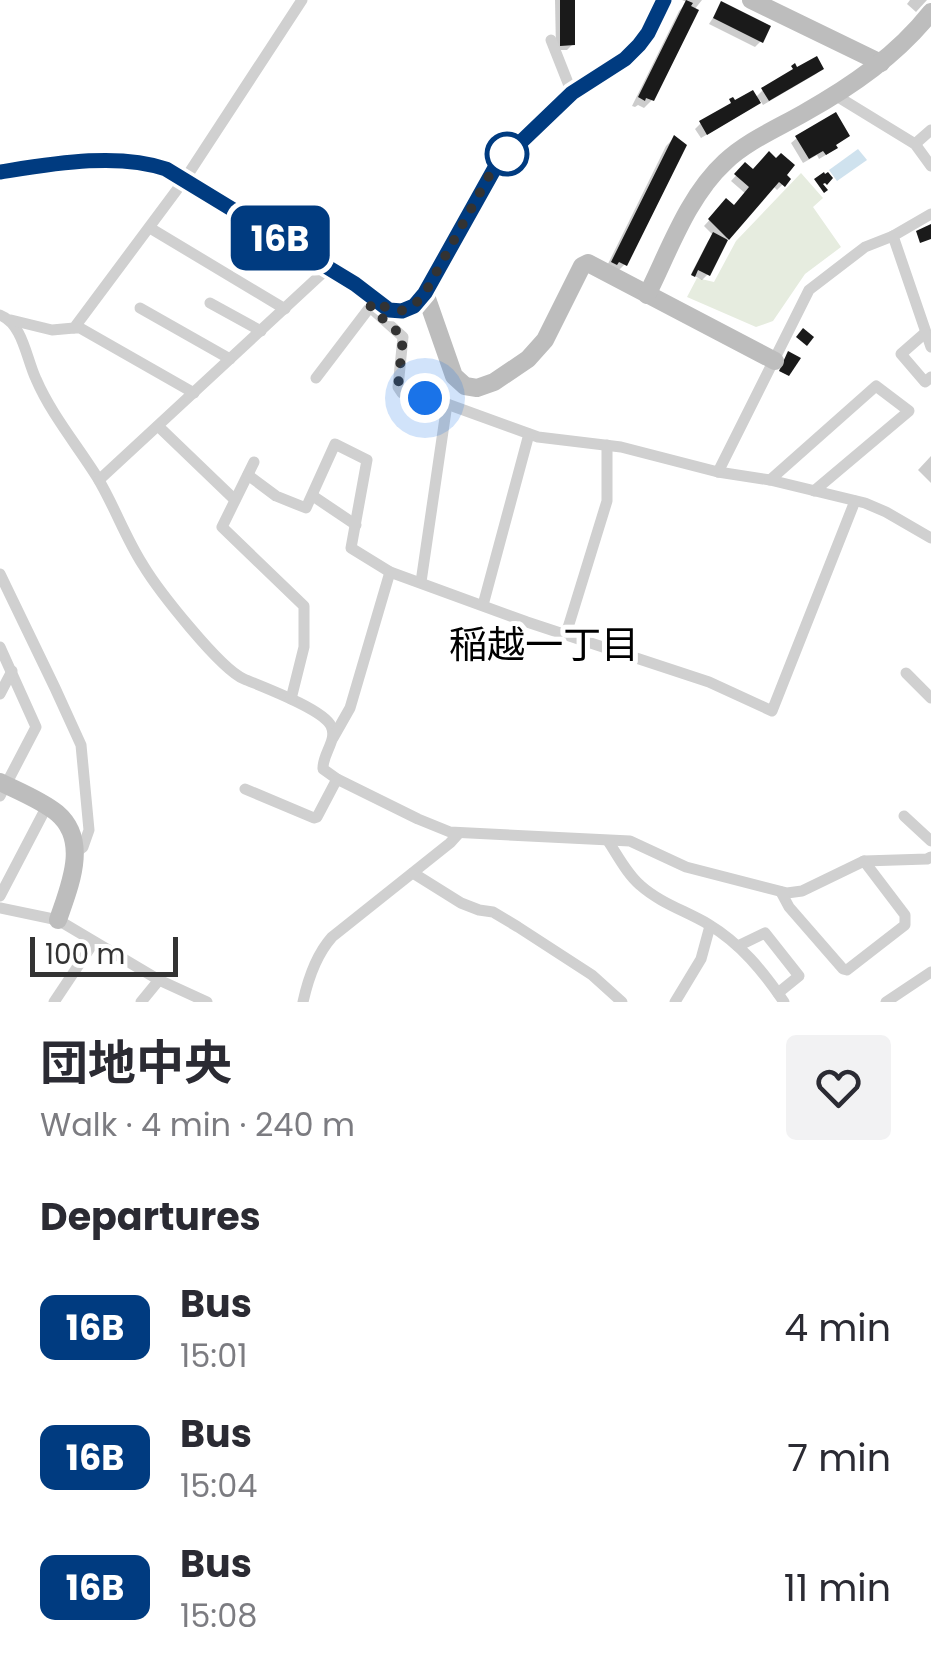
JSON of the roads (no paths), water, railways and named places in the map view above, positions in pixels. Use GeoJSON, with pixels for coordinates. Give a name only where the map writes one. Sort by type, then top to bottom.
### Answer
{"type":"FeatureCollection","features":[{"type":"Feature","properties":{"kind":"street"},"geometry":{"type":"LineString","coordinates":[[74,328],[185,179],[302,0]]}},
{"type":"Feature","properties":{"kind":"street"},"geometry":{"type":"LineString","coordinates":[[372,304],[402,311],[414,306],[496,166],[572,93],[625,59],[648,33],[664,0]]}},
{"type":"Feature","properties":{"kind":"street"},"geometry":{"type":"LineString","coordinates":[[750,0],[881,63]]}},
{"type":"Feature","properties":{"kind":"street"},"geometry":{"type":"LineString","coordinates":[[647,296],[693,203],[714,174],[742,148],[836,95],[881,63],[931,12]]}},
{"type":"Feature","properties":{"kind":"street"},"geometry":{"type":"LineString","coordinates":[[550,40],[572,93]]}},
{"type":"Feature","properties":{"kind":"street"},"geometry":{"type":"LineString","coordinates":[[836,95],[915,144],[931,166]]}},
{"type":"Feature","properties":{"kind":"street"},"geometry":{"type":"LineString","coordinates":[[915,144],[931,130]]}},
{"type":"Feature","properties":{"kind":"street"},"geometry":{"type":"LineString","coordinates":[[0,172],[121,161],[154,164],[185,179],[355,284],[403,337],[398,387],[402,392],[529,434],[607,445],[876,506],[931,538]]}},
{"type":"Feature","properties":{"kind":"street"},"geometry":{"type":"LineString","coordinates":[[718,472],[809,290],[865,247],[931,214]]}},
{"type":"Feature","properties":{"kind":"street"},"geometry":{"type":"LineString","coordinates":[[150,228],[285,309]]}},
{"type":"Feature","properties":{"kind":"street"},"geometry":{"type":"LineString","coordinates":[[893,236],[931,347]]}},
{"type":"Feature","properties":{"kind":"street"},"geometry":{"type":"LineString","coordinates":[[425,293],[454,376],[465,386],[478,388],[494,382],[528,359],[545,340],[582,266],[588,262],[775,361]]}},
{"type":"Feature","properties":{"kind":"street"},"geometry":{"type":"LineString","coordinates":[[99,480],[328,268]]}},
{"type":"Feature","properties":{"kind":"street"},"geometry":{"type":"LineString","coordinates":[[210,302],[261,331]]}},
{"type":"Feature","properties":{"kind":"street"},"geometry":{"type":"LineString","coordinates":[[316,378],[372,304]]}},
{"type":"Feature","properties":{"kind":"street"},"geometry":{"type":"LineString","coordinates":[[140,308],[230,359]]}},
{"type":"Feature","properties":{"kind":"street"},"geometry":{"type":"LineString","coordinates":[[6,317],[52,330],[80,328],[194,392]]}},
{"type":"Feature","properties":{"kind":"street"},"geometry":{"type":"LineString","coordinates":[[6,317],[38,386],[99,480],[142,565],[232,672],[322,715],[331,726],[333,738]]}},
{"type":"Feature","properties":{"kind":"street"},"geometry":{"type":"LineString","coordinates":[[926,324],[901,354],[926,382],[931,377]]}},
{"type":"Feature","properties":{"kind":"street"},"geometry":{"type":"LineString","coordinates":[[770,480],[876,386],[909,412],[814,492]]}},
{"type":"Feature","properties":{"kind":"street"},"geometry":{"type":"LineString","coordinates":[[421,582],[447,404]]}},
{"type":"Feature","properties":{"kind":"street"},"geometry":{"type":"LineString","coordinates":[[158,426],[235,500]]}},
{"type":"Feature","properties":{"kind":"street"},"geometry":{"type":"LineString","coordinates":[[484,605],[529,434]]}},
{"type":"Feature","properties":{"kind":"street"},"geometry":{"type":"LineString","coordinates":[[248,475],[276,496],[306,508],[336,444],[367,460],[351,548],[390,572],[709,682],[772,710],[855,501]]}},
{"type":"Feature","properties":{"kind":"street"},"geometry":{"type":"LineString","coordinates":[[566,634],[607,501],[607,445]]}},
{"type":"Feature","properties":{"kind":"street"},"geometry":{"type":"LineString","coordinates":[[254,462],[222,527],[304,606],[304,647],[291,700]]}},
{"type":"Feature","properties":{"kind":"street"},"geometry":{"type":"LineString","coordinates":[[313,496],[356,525]]}},
{"type":"Feature","properties":{"kind":"street"},"geometry":{"type":"LineString","coordinates":[[390,572],[350,708],[322,762],[323,769],[337,779],[434,826],[459,833],[630,841],[686,867],[780,892],[802,891],[864,861],[931,857]]}},
{"type":"Feature","properties":{"kind":"street"},"geometry":{"type":"LineString","coordinates":[[0,574],[80,745],[89,830],[76,854]]}},
{"type":"Feature","properties":{"kind":"street"},"geometry":{"type":"LineString","coordinates":[[0,647],[36,727],[2,787],[59,814],[72,834],[76,854],[74,875],[58,920]]}},
{"type":"Feature","properties":{"kind":"street"},"geometry":{"type":"LineString","coordinates":[[0,694],[12,671]]}},
{"type":"Feature","properties":{"kind":"street"},"geometry":{"type":"LineString","coordinates":[[906,673],[931,698]]}},
{"type":"Feature","properties":{"kind":"street"},"geometry":{"type":"LineString","coordinates":[[245,789],[314,818],[337,779]]}},
{"type":"Feature","properties":{"kind":"street"},"geometry":{"type":"LineString","coordinates":[[0,896],[47,806]]}},
{"type":"Feature","properties":{"kind":"street"},"geometry":{"type":"LineString","coordinates":[[904,816],[931,842]]}},
{"type":"Feature","properties":{"kind":"street"},"geometry":{"type":"LineString","coordinates":[[302,1002],[323,948],[332,937],[459,833]]}},
{"type":"Feature","properties":{"kind":"street"},"geometry":{"type":"LineString","coordinates":[[608,841],[642,888],[738,946],[769,978],[781,998],[798,976],[765,933],[738,946]]}},
{"type":"Feature","properties":{"kind":"street"},"geometry":{"type":"LineString","coordinates":[[780,892],[847,970],[905,925],[905,915],[864,861]]}},
{"type":"Feature","properties":{"kind":"street"},"geometry":{"type":"LineString","coordinates":[[413,873],[461,903],[493,912],[592,974],[622,1002]]}},
{"type":"Feature","properties":{"kind":"street"},"geometry":{"type":"LineString","coordinates":[[0,908],[58,920],[158,980],[206,1002]]}},
{"type":"Feature","properties":{"kind":"street"},"geometry":{"type":"LineString","coordinates":[[676,1002],[702,959],[710,926]]}},
{"type":"Feature","properties":{"kind":"street"},"geometry":{"type":"LineString","coordinates":[[54,1002],[94,942]]}},
{"type":"Feature","properties":{"kind":"street"},"geometry":{"type":"LineString","coordinates":[[894,1000],[931,972]]}},
{"type":"Feature","properties":{"kind":"street"},"geometry":{"type":"LineString","coordinates":[[141,1002],[158,980]]}},
{"type":"Feature","properties":{"kind":"water"},"geometry":{"type":"Polygon","coordinates":[[[858,149],[867,160],[837,181],[829,170],[858,149]]]}},
{"type":"Feature","properties":{"kind":"district","name":"稲越一丁目"},"geometry":{"type":"Point","coordinates":[544,645]}}]}
